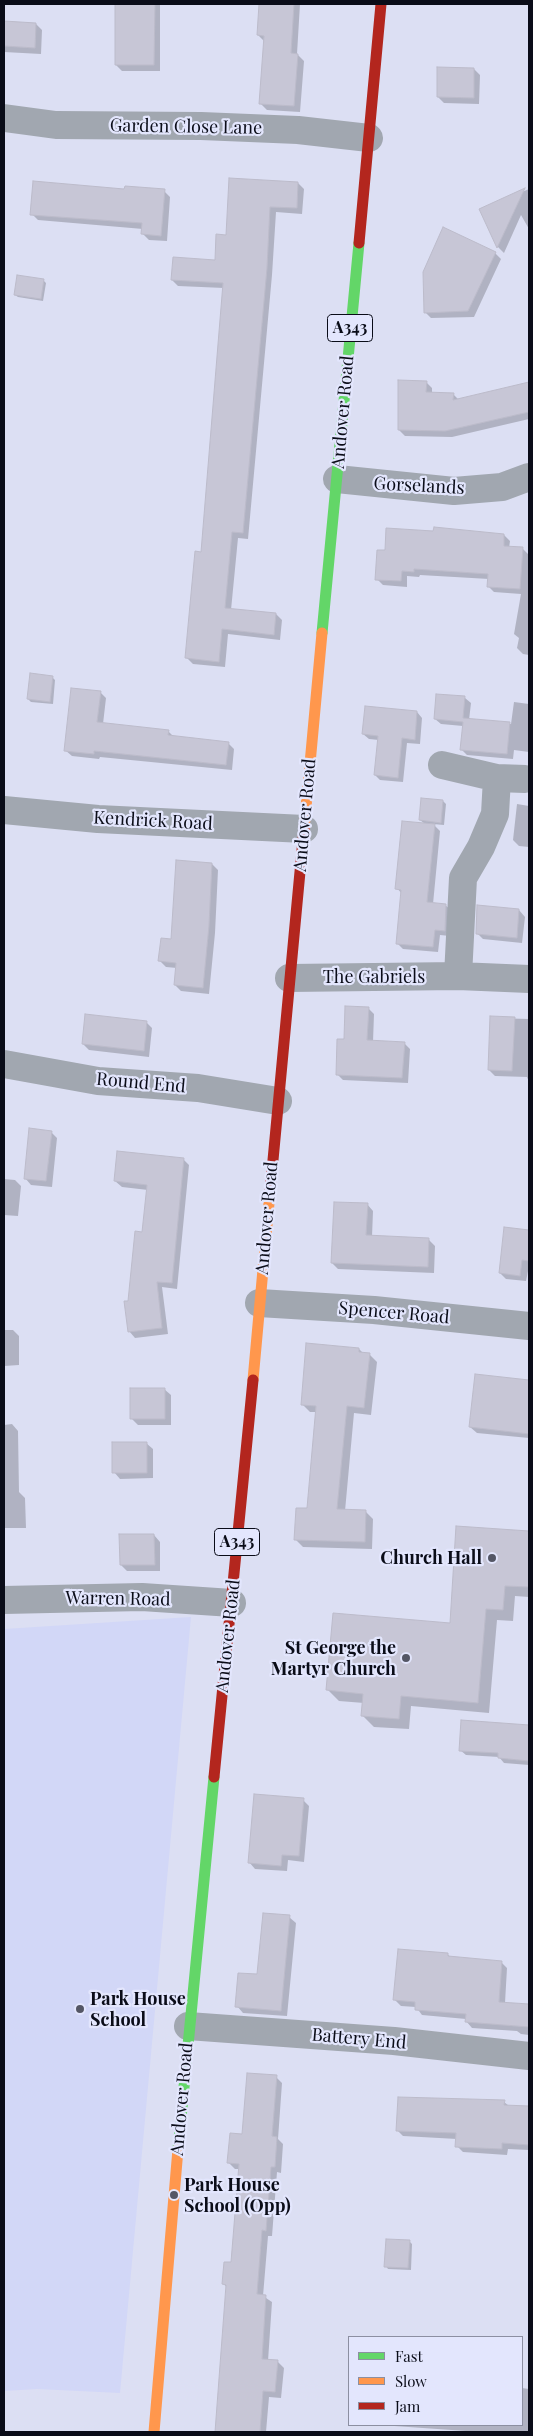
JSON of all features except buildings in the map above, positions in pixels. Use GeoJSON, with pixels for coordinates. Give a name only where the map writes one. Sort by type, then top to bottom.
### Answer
{"type":"FeatureCollection","features":[{"type":"Feature","properties":{"kind":"main road","name":"Andover Road"},"geometry":{"type":"LineString","coordinates":[[154,2432],[188,2026],[232,1603],[381,4]]}},
{"type":"Feature","properties":{"kind":"street","name":"Garden Close Lane"},"geometry":{"type":"LineString","coordinates":[[4,118],[56,125],[298,130],[369,138]]}},
{"type":"Feature","properties":{"kind":"street","name":"Gorselands"},"geometry":{"type":"LineString","coordinates":[[337,479],[454,491],[502,487],[529,477]]}},
{"type":"Feature","properties":{"kind":"street"},"geometry":{"type":"LineString","coordinates":[[442,765],[498,778],[524,779]]}},
{"type":"Feature","properties":{"kind":"street"},"geometry":{"type":"LineString","coordinates":[[458,976],[463,878],[481,847],[495,814],[498,778]]}},
{"type":"Feature","properties":{"kind":"street","name":"Kendrick Road"},"geometry":{"type":"LineString","coordinates":[[4,810],[98,819],[304,829]]}},
{"type":"Feature","properties":{"kind":"street","name":"The Gabriels"},"geometry":{"type":"LineString","coordinates":[[289,978],[458,976],[529,979]]}},
{"type":"Feature","properties":{"kind":"street","name":"Round End"},"geometry":{"type":"LineString","coordinates":[[4,1064],[98,1081],[198,1088],[278,1101]]}},
{"type":"Feature","properties":{"kind":"street","name":"Spencer Road"},"geometry":{"type":"LineString","coordinates":[[259,1303],[374,1310],[529,1326]]}},
{"type":"Feature","properties":{"kind":"street","name":"Warren Road"},"geometry":{"type":"LineString","coordinates":[[4,1600],[142,1597],[232,1603]]}},
{"type":"Feature","properties":{"kind":"street","name":"Battery End"},"geometry":{"type":"LineString","coordinates":[[188,2026],[394,2041],[529,2056]]}},
{"type":"Feature","properties":{"kind":"shaded area","name":"Park House School"},"geometry":{"type":"Polygon","coordinates":[[[191,1617],[120,2393],[37,2389],[4,2391],[4,1629],[191,1617]]]}},
{"type":"Feature","properties":{"kind":"traffic: fast"},"geometry":{"type":"LineString","coordinates":[[322,633],[359,243]]}},
{"type":"Feature","properties":{"kind":"traffic: fast"},"geometry":{"type":"LineString","coordinates":[[178,2149],[214,1777]]}},
{"type":"Feature","properties":{"kind":"traffic: slow"},"geometry":{"type":"LineString","coordinates":[[304,829],[322,633]]}},
{"type":"Feature","properties":{"kind":"traffic: slow"},"geometry":{"type":"LineString","coordinates":[[253,1380],[270,1192]]}},
{"type":"Feature","properties":{"kind":"traffic: slow"},"geometry":{"type":"LineString","coordinates":[[154,2432],[178,2149]]}},
{"type":"Feature","properties":{"kind":"traffic: jam"},"geometry":{"type":"LineString","coordinates":[[359,243],[381,4]]}},
{"type":"Feature","properties":{"kind":"traffic: jam"},"geometry":{"type":"LineString","coordinates":[[270,1192],[304,829]]}},
{"type":"Feature","properties":{"kind":"traffic: jam"},"geometry":{"type":"LineString","coordinates":[[214,1777],[253,1380]]}},
{"type":"Feature","properties":{"kind":"place","name":"Church Hall"},"geometry":{"type":"Point","coordinates":[492,1558]}},
{"type":"Feature","properties":{"kind":"place","name":"St George the Martyr Church"},"geometry":{"type":"Point","coordinates":[406,1658]}},
{"type":"Feature","properties":{"kind":"place","name":"Park House School"},"geometry":{"type":"Point","coordinates":[80,2009]}},
{"type":"Feature","properties":{"kind":"place","name":"Park House School (Opp)"},"geometry":{"type":"Point","coordinates":[174,2195]}}]}
